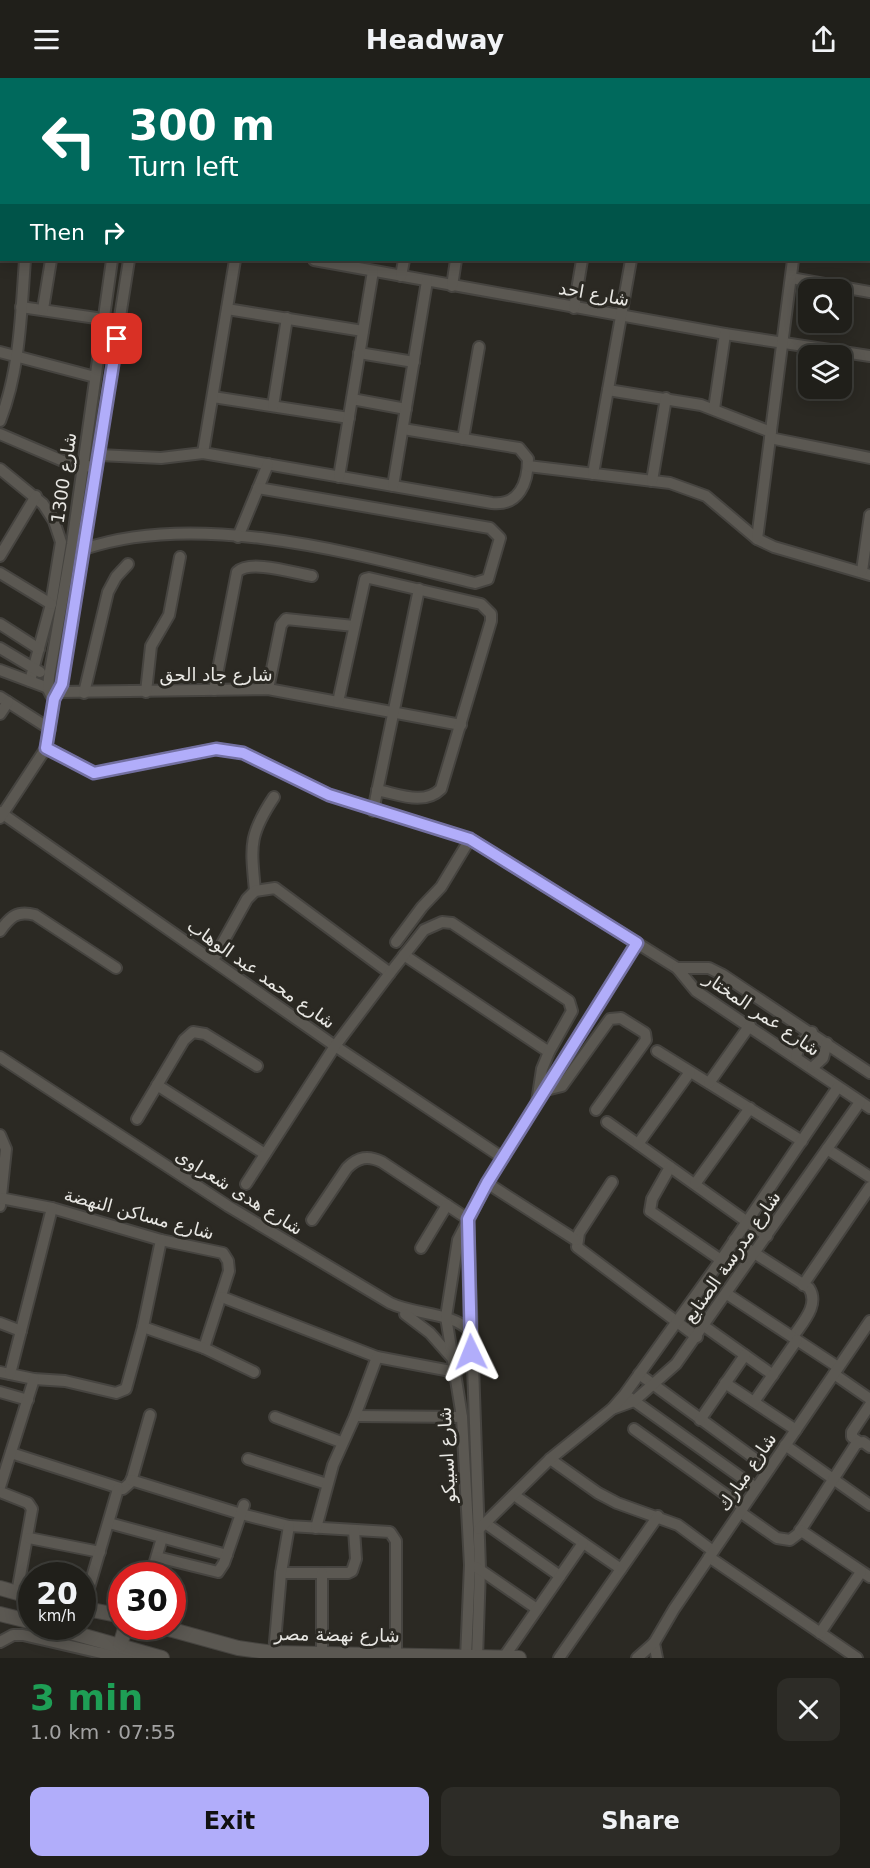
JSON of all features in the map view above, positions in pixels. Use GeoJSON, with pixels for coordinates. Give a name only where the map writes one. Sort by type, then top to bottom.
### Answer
{"type":"FeatureCollection","features":[{"type":"Feature","properties":{"kind":"street"},"geometry":{"type":"LineString","coordinates":[[0,421],[9,397],[16,359],[25,261]]}},
{"type":"Feature","properties":{"kind":"street"},"geometry":{"type":"LineString","coordinates":[[43,309],[51,261]]}},
{"type":"Feature","properties":{"kind":"street","name":"شارع 1300"},"geometry":{"type":"LineString","coordinates":[[1,814],[46,748],[50,729],[82,466],[112,261]]}},
{"type":"Feature","properties":{"kind":"street","name":"شارع 1300"},"geometry":{"type":"LineString","coordinates":[[54,688],[84,549],[129,261]]}},
{"type":"Feature","properties":{"kind":"street"},"geometry":{"type":"LineString","coordinates":[[203,453],[236,261]]}},
{"type":"Feature","properties":{"kind":"street","name":"شارع احد"},"geometry":{"type":"LineString","coordinates":[[319,261],[574,308],[870,357]]}},
{"type":"Feature","properties":{"kind":"street"},"geometry":{"type":"LineString","coordinates":[[401,276],[404,261]]}},
{"type":"Feature","properties":{"kind":"street"},"geometry":{"type":"LineString","coordinates":[[452,286],[456,261]]}},
{"type":"Feature","properties":{"kind":"street"},"geometry":{"type":"LineString","coordinates":[[574,308],[582,261]]}},
{"type":"Feature","properties":{"kind":"street"},"geometry":{"type":"LineString","coordinates":[[593,474],[631,261]]}},
{"type":"Feature","properties":{"kind":"street"},"geometry":{"type":"LineString","coordinates":[[757,538],[793,261]]}},
{"type":"Feature","properties":{"kind":"street"},"geometry":{"type":"LineString","coordinates":[[339,477],[373,271]]}},
{"type":"Feature","properties":{"kind":"street"},"geometry":{"type":"LineString","coordinates":[[791,278],[870,292]]}},
{"type":"Feature","properties":{"kind":"street"},"geometry":{"type":"LineString","coordinates":[[393,486],[427,281]]}},
{"type":"Feature","properties":{"kind":"street"},"geometry":{"type":"LineString","coordinates":[[21,307],[103,319]]}},
{"type":"Feature","properties":{"kind":"street"},"geometry":{"type":"LineString","coordinates":[[227,309],[363,331]]}},
{"type":"Feature","properties":{"kind":"street"},"geometry":{"type":"LineString","coordinates":[[273,406],[287,318]]}},
{"type":"Feature","properties":{"kind":"street"},"geometry":{"type":"LineString","coordinates":[[714,409],[725,334]]}},
{"type":"Feature","properties":{"kind":"street"},"geometry":{"type":"LineString","coordinates":[[464,439],[479,347]]}},
{"type":"Feature","properties":{"kind":"street"},"geometry":{"type":"LineString","coordinates":[[0,352],[16,359],[95,377]]}},
{"type":"Feature","properties":{"kind":"street"},"geometry":{"type":"LineString","coordinates":[[359,354],[414,362]]}},
{"type":"Feature","properties":{"kind":"street"},"geometry":{"type":"LineString","coordinates":[[608,390],[666,398],[714,409],[770,435],[870,458]]}},
{"type":"Feature","properties":{"kind":"street"},"geometry":{"type":"LineString","coordinates":[[213,397],[349,418]]}},
{"type":"Feature","properties":{"kind":"street"},"geometry":{"type":"LineString","coordinates":[[652,481],[666,398]]}},
{"type":"Feature","properties":{"kind":"street"},"geometry":{"type":"LineString","coordinates":[[352,399],[406,409]]}},
{"type":"Feature","properties":{"kind":"street"},"geometry":{"type":"LineString","coordinates":[[99,455],[161,458],[203,453],[502,504],[519,494],[528,466],[524,452],[519,448],[403,429]]}},
{"type":"Feature","properties":{"kind":"street"},"geometry":{"type":"LineString","coordinates":[[0,434],[36,451],[82,466],[97,468]]}},
{"type":"Feature","properties":{"kind":"street"},"geometry":{"type":"LineString","coordinates":[[238,537],[268,464]]}},
{"type":"Feature","properties":{"kind":"street"},"geometry":{"type":"LineString","coordinates":[[528,466],[670,483],[706,496],[757,538],[774,547],[866,573],[870,515]]}},
{"type":"Feature","properties":{"kind":"street"},"geometry":{"type":"LineString","coordinates":[[0,469],[36,496],[54,521],[61,542],[51,604],[30,681]]}},
{"type":"Feature","properties":{"kind":"street"},"geometry":{"type":"LineString","coordinates":[[84,549],[142,535],[238,537],[330,548],[475,583],[488,579],[492,573],[500,538],[490,528],[258,488]]}},
{"type":"Feature","properties":{"kind":"street"},"geometry":{"type":"LineString","coordinates":[[0,556],[4,540],[36,496]]}},
{"type":"Feature","properties":{"kind":"street"},"geometry":{"type":"LineString","coordinates":[[146,692],[151,646],[169,615],[180,557]]}},
{"type":"Feature","properties":{"kind":"street"},"geometry":{"type":"LineString","coordinates":[[0,669],[30,681],[80,693],[108,592],[116,577],[128,564]]}},
{"type":"Feature","properties":{"kind":"street"},"geometry":{"type":"LineString","coordinates":[[214,690],[237,572],[242,568],[254,566],[312,576]]}},
{"type":"Feature","properties":{"kind":"street"},"geometry":{"type":"LineString","coordinates":[[0,573],[51,604]]}},
{"type":"Feature","properties":{"kind":"street"},"geometry":{"type":"LineString","coordinates":[[338,702],[365,579],[369,578],[482,604],[491,614],[491,621],[445,781],[436,795],[419,798],[377,790]]}},
{"type":"Feature","properties":{"kind":"street"},"geometry":{"type":"LineString","coordinates":[[373,811],[419,589]]}},
{"type":"Feature","properties":{"kind":"street"},"geometry":{"type":"LineString","coordinates":[[268,689],[281,625],[286,619],[354,626]]}},
{"type":"Feature","properties":{"kind":"street"},"geometry":{"type":"LineString","coordinates":[[0,624],[39,649]]}},
{"type":"Feature","properties":{"kind":"street"},"geometry":{"type":"LineString","coordinates":[[0,648],[34,668],[54,688]]}},
{"type":"Feature","properties":{"kind":"street","name":"شارع جاد الحق"},"geometry":{"type":"LineString","coordinates":[[80,693],[268,689],[461,725]]}},
{"type":"Feature","properties":{"kind":"street"},"geometry":{"type":"LineString","coordinates":[[0,714],[4,700],[50,729]]}},
{"type":"Feature","properties":{"kind":"street"},"geometry":{"type":"LineString","coordinates":[[46,748],[94,773],[202,751],[230,750],[243,753],[329,795],[373,811],[470,839],[677,968]]}},
{"type":"Feature","properties":{"kind":"street"},"geometry":{"type":"LineString","coordinates":[[255,891],[252,838],[257,823],[274,797]]}},
{"type":"Feature","properties":{"kind":"street","name":"شارع محمد عبد الوهاب"},"geometry":{"type":"LineString","coordinates":[[1,814],[335,1046],[503,1158]]}},
{"type":"Feature","properties":{"kind":"street"},"geometry":{"type":"LineString","coordinates":[[396,942],[422,907],[441,887],[470,839]]}},
{"type":"Feature","properties":{"kind":"street"},"geometry":{"type":"LineString","coordinates":[[213,960],[248,899],[255,891],[275,888],[285,893],[390,973]]}},
{"type":"Feature","properties":{"kind":"street"},"geometry":{"type":"LineString","coordinates":[[0,931],[14,914],[25,912],[35,915],[116,968]]}},
{"type":"Feature","properties":{"kind":"street"},"geometry":{"type":"LineString","coordinates":[[246,1184],[335,1046],[404,954],[432,924],[452,923],[569,1001],[572,1011],[549,1052],[540,1078],[537,1104]]}},
{"type":"Feature","properties":{"kind":"street","name":"شارع اسبيكو"},"geometry":{"type":"LineString","coordinates":[[472,1657],[475,1567],[462,1417],[446,1317],[458,1240],[487,1183],[637,943]]}},
{"type":"Feature","properties":{"kind":"street"},"geometry":{"type":"LineString","coordinates":[[404,954],[549,1052]]}},
{"type":"Feature","properties":{"kind":"street","name":"شارع عمر المختار"},"geometry":{"type":"LineString","coordinates":[[677,968],[696,991],[750,1025],[870,1108]]}},
{"type":"Feature","properties":{"kind":"street","name":"شارع عمر المختار"},"geometry":{"type":"LineString","coordinates":[[677,968],[709,968],[723,975],[812,1032],[870,1073]]}},
{"type":"Feature","properties":{"kind":"street"},"geometry":{"type":"LineString","coordinates":[[546,1090],[562,1086],[610,1019],[621,1018],[645,1033],[646,1040],[596,1110]]}},
{"type":"Feature","properties":{"kind":"street"},"geometry":{"type":"LineString","coordinates":[[709,1083],[750,1025]]}},
{"type":"Feature","properties":{"kind":"street"},"geometry":{"type":"LineString","coordinates":[[137,1119],[184,1040],[193,1032],[205,1034],[257,1066]]}},
{"type":"Feature","properties":{"kind":"street"},"geometry":{"type":"LineString","coordinates":[[796,1057],[800,1043],[812,1032]]}},
{"type":"Feature","properties":{"kind":"street"},"geometry":{"type":"LineString","coordinates":[[812,1068],[823,1058],[827,1043]]}},
{"type":"Feature","properties":{"kind":"street"},"geometry":{"type":"LineString","coordinates":[[657,1051],[802,1140]]}},
{"type":"Feature","properties":{"kind":"street","name":"شارع هدى شعراوى"},"geometry":{"type":"LineString","coordinates":[[0,1058],[228,1206],[390,1303],[408,1311],[446,1317],[460,1322],[470,1331]]}},
{"type":"Feature","properties":{"kind":"street"},"geometry":{"type":"LineString","coordinates":[[638,1144],[690,1072]]}},
{"type":"Feature","properties":{"kind":"street"},"geometry":{"type":"LineString","coordinates":[[157,1086],[265,1154]]}},
{"type":"Feature","properties":{"kind":"street","name":"شارع مدرسة الصنايع"},"geometry":{"type":"LineString","coordinates":[[629,1398],[639,1374],[721,1260],[838,1087]]}},
{"type":"Feature","properties":{"kind":"street","name":"شارع مدرسة الصنايع"},"geometry":{"type":"LineString","coordinates":[[482,1526],[549,1459],[612,1409],[653,1386],[676,1364],[860,1102]]}},
{"type":"Feature","properties":{"kind":"street"},"geometry":{"type":"LineString","coordinates":[[695,1184],[750,1108]]}},
{"type":"Feature","properties":{"kind":"street"},"geometry":{"type":"LineString","coordinates":[[608,1122],[767,1236]]}},
{"type":"Feature","properties":{"kind":"street"},"geometry":{"type":"LineString","coordinates":[[0,1135],[6,1149],[1,1201]]}},
{"type":"Feature","properties":{"kind":"street"},"geometry":{"type":"LineString","coordinates":[[827,1149],[870,1177]]}},
{"type":"Feature","properties":{"kind":"street"},"geometry":{"type":"LineString","coordinates":[[312,1220],[347,1168],[363,1157],[382,1162],[468,1219]]}},
{"type":"Feature","properties":{"kind":"street"},"geometry":{"type":"LineString","coordinates":[[670,1167],[652,1198],[650,1211],[721,1260]]}},
{"type":"Feature","properties":{"kind":"street"},"geometry":{"type":"LineString","coordinates":[[576,1240],[612,1182]]}},
{"type":"Feature","properties":{"kind":"street"},"geometry":{"type":"LineString","coordinates":[[487,1183],[576,1240],[581,1253],[697,1336]]}},
{"type":"Feature","properties":{"kind":"street"},"geometry":{"type":"LineString","coordinates":[[803,1285],[870,1187]]}},
{"type":"Feature","properties":{"kind":"street","name":"شارع مساكن النهضة"},"geometry":{"type":"LineString","coordinates":[[1,1201],[52,1208],[161,1239],[223,1253],[228,1261],[229,1271],[222,1297]]}},
{"type":"Feature","properties":{"kind":"street"},"geometry":{"type":"LineString","coordinates":[[421,1248],[447,1205]]}},
{"type":"Feature","properties":{"kind":"street"},"geometry":{"type":"LineString","coordinates":[[52,1208],[21,1331],[5,1373],[122,1392],[129,1382],[161,1239]]}},
{"type":"Feature","properties":{"kind":"street","name":"شارع اسبيكو"},"geometry":{"type":"LineString","coordinates":[[468,1219],[470,1331],[482,1526],[475,1567]]}},
{"type":"Feature","properties":{"kind":"street"},"geometry":{"type":"LineString","coordinates":[[734,1240],[809,1288],[814,1301],[795,1339],[754,1402]]}},
{"type":"Feature","properties":{"kind":"street"},"geometry":{"type":"LineString","coordinates":[[727,1294],[795,1339],[870,1399]]}},
{"type":"Feature","properties":{"kind":"street"},"geometry":{"type":"LineString","coordinates":[[204,1348],[222,1297],[377,1357],[456,1372]]}},
{"type":"Feature","properties":{"kind":"street"},"geometry":{"type":"LineString","coordinates":[[390,1303],[430,1333],[453,1359]]}},
{"type":"Feature","properties":{"kind":"street"},"geometry":{"type":"LineString","coordinates":[[0,1323],[21,1331]]}},
{"type":"Feature","properties":{"kind":"street"},"geometry":{"type":"LineString","coordinates":[[704,1326],[772,1375]]}},
{"type":"Feature","properties":{"kind":"street"},"geometry":{"type":"LineString","coordinates":[[143,1327],[204,1348],[254,1372]]}},
{"type":"Feature","properties":{"kind":"street","name":"شارع مبارك"},"geometry":{"type":"LineString","coordinates":[[637,1658],[654,1642],[785,1445],[868,1329]]}},
{"type":"Feature","properties":{"kind":"street"},"geometry":{"type":"LineString","coordinates":[[700,1420],[745,1355]]}},
{"type":"Feature","properties":{"kind":"street"},"geometry":{"type":"LineString","coordinates":[[316,1528],[341,1442],[355,1416],[377,1357]]}},
{"type":"Feature","properties":{"kind":"street"},"geometry":{"type":"LineString","coordinates":[[639,1374],[769,1469]]}},
{"type":"Feature","properties":{"kind":"street"},"geometry":{"type":"LineString","coordinates":[[0,1486],[34,1379]]}},
{"type":"Feature","properties":{"kind":"street"},"geometry":{"type":"LineString","coordinates":[[725,1383],[796,1430]]}},
{"type":"Feature","properties":{"kind":"street"},"geometry":{"type":"LineString","coordinates":[[0,1392],[28,1400]]}},
{"type":"Feature","properties":{"kind":"street"},"geometry":{"type":"LineString","coordinates":[[629,1398],[756,1488]]}},
{"type":"Feature","properties":{"kind":"street"},"geometry":{"type":"LineString","coordinates":[[870,1405],[851,1434],[859,1442],[870,1447]]}},
{"type":"Feature","properties":{"kind":"street"},"geometry":{"type":"LineString","coordinates":[[11,1453],[118,1489],[128,1486],[131,1480],[150,1416]]}},
{"type":"Feature","properties":{"kind":"street"},"geometry":{"type":"LineString","coordinates":[[355,1416],[462,1417]]}},
{"type":"Feature","properties":{"kind":"street"},"geometry":{"type":"LineString","coordinates":[[275,1417],[341,1442]]}},
{"type":"Feature","properties":{"kind":"street"},"geometry":{"type":"LineString","coordinates":[[634,1429],[784,1540],[795,1538],[859,1442]]}},
{"type":"Feature","properties":{"kind":"street"},"geometry":{"type":"LineString","coordinates":[[785,1445],[870,1505]]}},
{"type":"Feature","properties":{"kind":"street"},"geometry":{"type":"LineString","coordinates":[[248,1459],[327,1484]]}},
{"type":"Feature","properties":{"kind":"street"},"geometry":{"type":"LineString","coordinates":[[549,1459],[617,1503],[678,1525],[711,1554],[857,1658]]}},
{"type":"Feature","properties":{"kind":"street"},"geometry":{"type":"LineString","coordinates":[[131,1480],[243,1510],[289,1526],[387,1531],[396,1541],[396,1655]]}},
{"type":"Feature","properties":{"kind":"street"},"geometry":{"type":"LineString","coordinates":[[96,1565],[118,1489]]}},
{"type":"Feature","properties":{"kind":"street"},"geometry":{"type":"LineString","coordinates":[[0,1492],[30,1504],[32,1512],[17,1593],[0,1588]]}},
{"type":"Feature","properties":{"kind":"street"},"geometry":{"type":"LineString","coordinates":[[514,1495],[621,1569]]}},
{"type":"Feature","properties":{"kind":"street"},"geometry":{"type":"LineString","coordinates":[[157,1557],[214,1572],[222,1569],[243,1510]]}},
{"type":"Feature","properties":{"kind":"street"},"geometry":{"type":"LineString","coordinates":[[559,1658],[658,1516]]}},
{"type":"Feature","properties":{"kind":"street"},"geometry":{"type":"LineString","coordinates":[[109,1524],[227,1555]]}},
{"type":"Feature","properties":{"kind":"street"},"geometry":{"type":"LineString","coordinates":[[274,1653],[281,1573],[289,1526]]}},
{"type":"Feature","properties":{"kind":"street"},"geometry":{"type":"LineString","coordinates":[[482,1526],[560,1576]]}},
{"type":"Feature","properties":{"kind":"street"},"geometry":{"type":"LineString","coordinates":[[281,1573],[348,1574],[352,1571],[356,1559],[354,1530]]}},
{"type":"Feature","properties":{"kind":"street"},"geometry":{"type":"LineString","coordinates":[[800,1530],[866,1574],[820,1633]]}},
{"type":"Feature","properties":{"kind":"street"},"geometry":{"type":"LineString","coordinates":[[29,1538],[100,1552]]}},
{"type":"Feature","properties":{"kind":"street"},"geometry":{"type":"LineString","coordinates":[[155,1562],[162,1538]]}},
{"type":"Feature","properties":{"kind":"street"},"geometry":{"type":"LineString","coordinates":[[504,1657],[583,1543]]}},
{"type":"Feature","properties":{"kind":"street"},"geometry":{"type":"LineString","coordinates":[[475,1567],[537,1609]]}},
{"type":"Feature","properties":{"kind":"street"},"geometry":{"type":"LineString","coordinates":[[322,1573],[322,1654]]}},
{"type":"Feature","properties":{"kind":"street"},"geometry":{"type":"LineString","coordinates":[[96,1611],[108,1614]]}},
{"type":"Feature","properties":{"kind":"street"},"geometry":{"type":"LineString","coordinates":[[96,1631],[102,1613]]}},
{"type":"Feature","properties":{"kind":"street"},"geometry":{"type":"LineString","coordinates":[[0,1614],[18,1618]]}},
{"type":"Feature","properties":{"kind":"street","name":"شارع نهضة مصر"},"geometry":{"type":"LineString","coordinates":[[186,1634],[238,1648],[274,1653],[519,1658]]}},
{"type":"Feature","properties":{"kind":"street"},"geometry":{"type":"LineString","coordinates":[[0,1642],[14,1635],[23,1635],[101,1653],[159,1657]]}},
{"type":"Feature","properties":{"kind":"street"},"geometry":{"type":"LineString","coordinates":[[96,1638],[159,1657]]}},
{"type":"Feature","properties":{"kind":"street"},"geometry":{"type":"LineString","coordinates":[[120,1645],[122,1640]]}},
{"type":"Feature","properties":{"kind":"street"},"geometry":{"type":"LineString","coordinates":[[654,1642],[657,1658]]}},
{"type":"Feature","properties":{"kind":"route"},"geometry":{"type":"LineString","coordinates":[[117,339],[62,684],[54,699],[46,748],[87,772],[94,773],[216,749],[243,753],[329,795],[373,811],[470,839],[637,943],[487,1183],[468,1219],[471,1352]]}}]}
